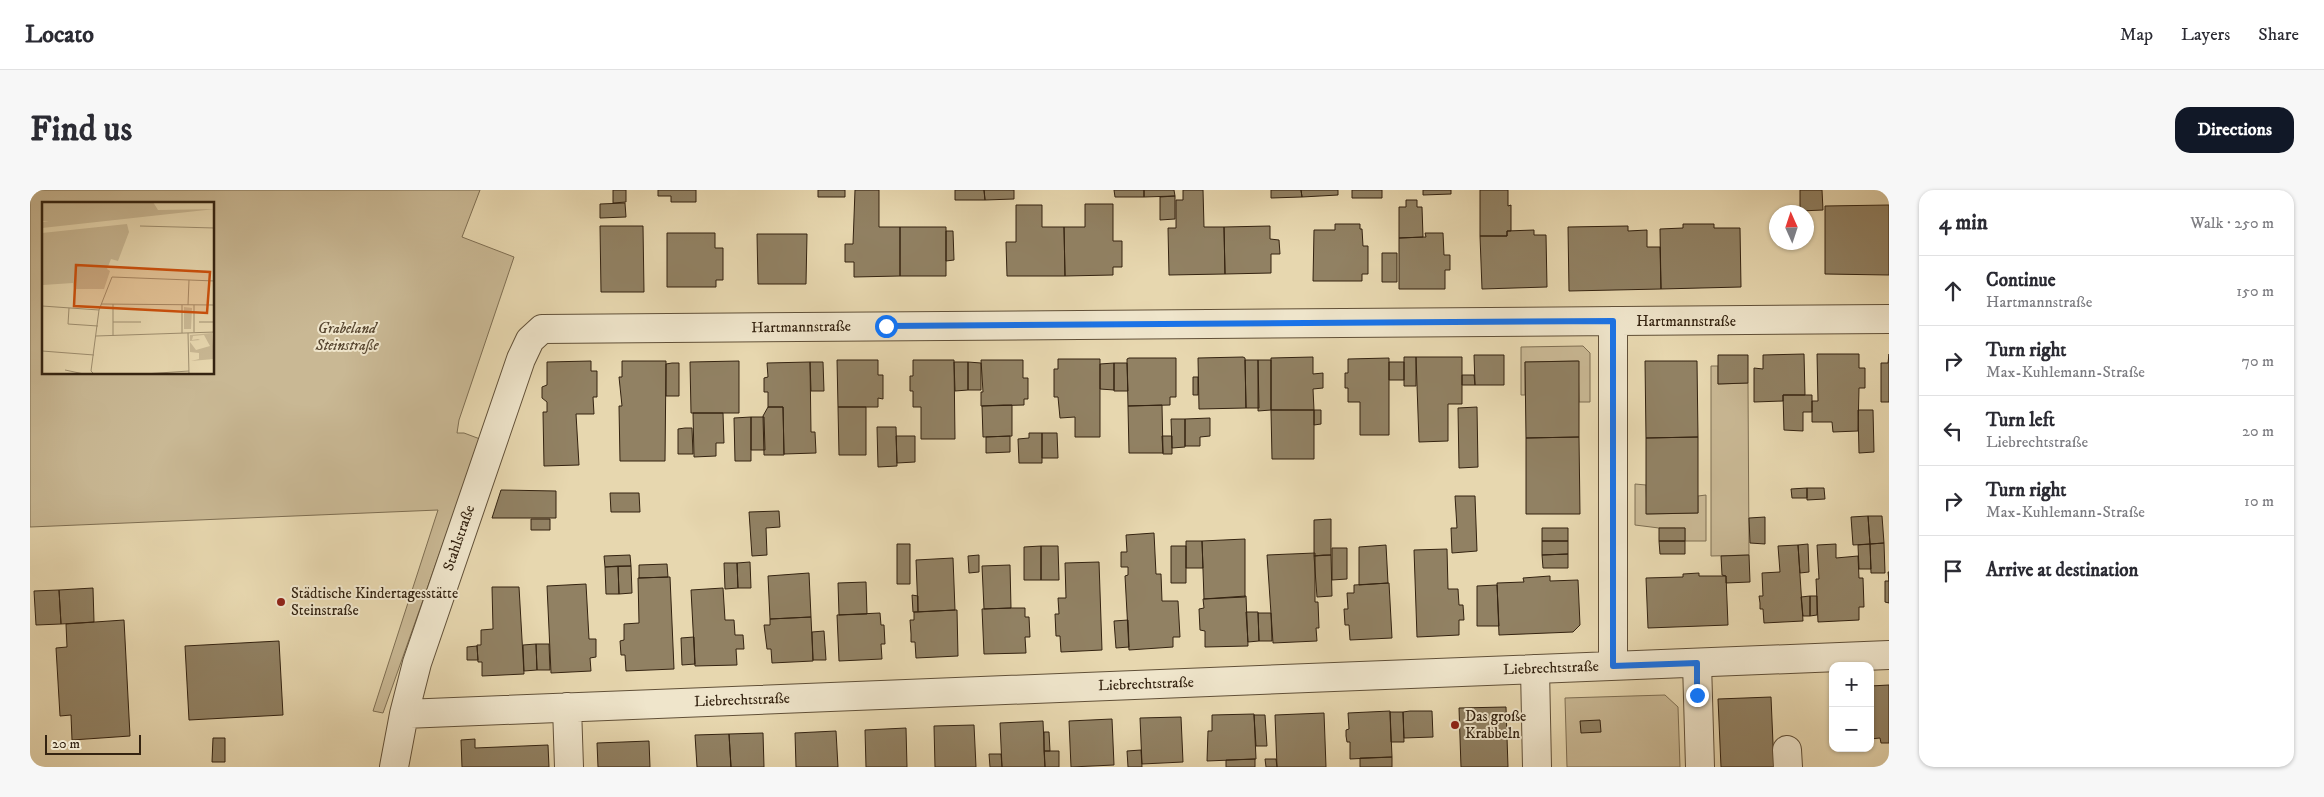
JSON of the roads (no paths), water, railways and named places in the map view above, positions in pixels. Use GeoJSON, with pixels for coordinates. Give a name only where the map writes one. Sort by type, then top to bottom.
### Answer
{"type":"FeatureCollection","features":[{"type":"Feature","properties":{"kind":"street","name":"Hartmannstraße"},"geometry":{"type":"LineString","coordinates":[[553,329],[1889,319]]}},
{"type":"Feature","properties":{"kind":"street"},"geometry":{"type":"LineString","coordinates":[[1613,321],[1613,666]]}},
{"type":"Feature","properties":{"kind":"street","name":"Stahlstraße"},"geometry":{"type":"LineString","coordinates":[[394,767],[404,714],[417,663],[521,359],[530,340],[537,332],[553,329]]}},
{"type":"Feature","properties":{"kind":"street","name":"Liebrechtstraße"},"geometry":{"type":"LineString","coordinates":[[404,714],[1889,655]]}},
{"type":"Feature","properties":{"kind":"street"},"geometry":{"type":"LineString","coordinates":[[1697,663],[1700,767]]}},
{"type":"Feature","properties":{"kind":"street"},"geometry":{"type":"LineString","coordinates":[[1535,669],[1537,767]]}},
{"type":"Feature","properties":{"kind":"street"},"geometry":{"type":"LineString","coordinates":[[567,707],[569,767]]}},
{"type":"Feature","properties":{"kind":"place","name":"Städtische Kindertagesstätte Steinstraße"},"geometry":{"type":"Point","coordinates":[281,602]}},
{"type":"Feature","properties":{"kind":"place","name":"Das große Krabbeln"},"geometry":{"type":"Point","coordinates":[1455,725]}},
{"type":"Feature","properties":{"kind":"park label","name":"Grabeland Steinstraße"},"geometry":{"type":"Point","coordinates":[347,336]}}]}
